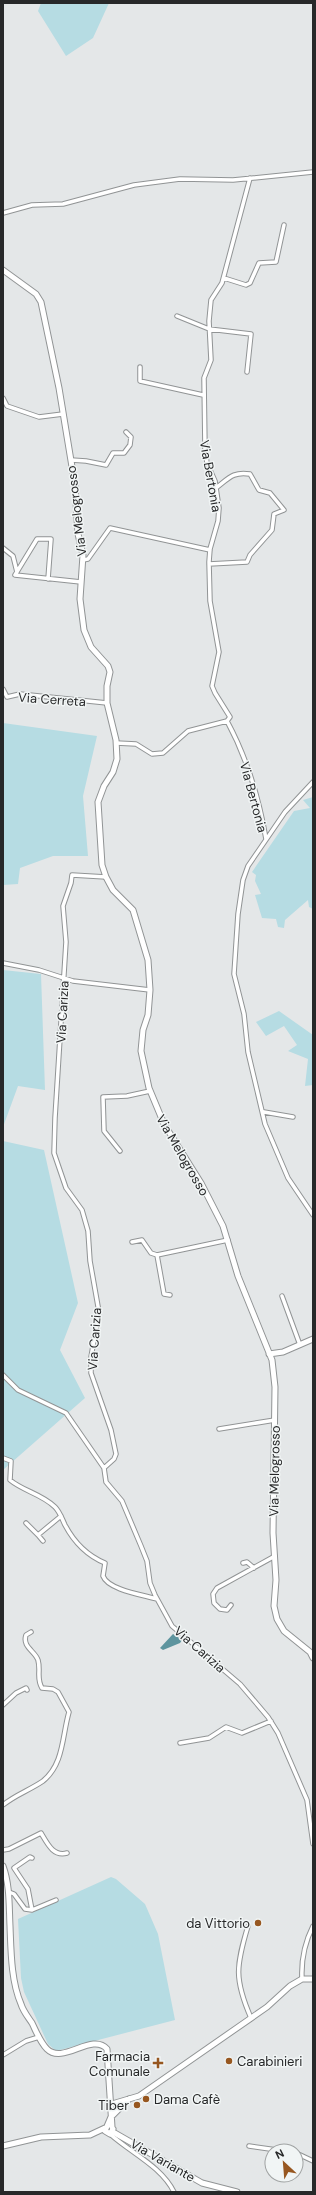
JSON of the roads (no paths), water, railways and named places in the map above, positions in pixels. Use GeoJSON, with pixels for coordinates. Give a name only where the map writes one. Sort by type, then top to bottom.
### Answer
{"type":"FeatureCollection","features":[{"type":"Feature","properties":{"kind":"street"},"geometry":{"type":"LineString","coordinates":[[3,213],[32,205],[64,204],[134,185],[180,179],[250,178],[313,172]]}},
{"type":"Feature","properties":{"kind":"street","name":"Via Bertonia"},"geometry":{"type":"LineString","coordinates":[[250,178],[224,278],[211,300],[209,329],[211,360],[204,378],[205,449],[207,463],[216,488],[218,521],[210,550],[209,564],[210,600],[219,652],[212,686],[230,717],[227,721],[241,750],[251,778],[261,813],[266,839]]}},
{"type":"Feature","properties":{"kind":"street"},"geometry":{"type":"LineString","coordinates":[[224,278],[246,285],[250,284],[259,263],[276,262],[284,225]]}},
{"type":"Feature","properties":{"kind":"street","name":"Via Melogrosso"},"geometry":{"type":"LineString","coordinates":[[3,270],[36,294],[41,302],[71,460],[83,560],[81,582],[84,630],[91,647],[108,666],[110,672],[107,686],[107,703],[116,743],[117,759],[113,772],[104,786],[97,808],[106,878],[113,890],[133,910],[148,960],[150,990],[148,1016],[143,1030],[141,1051],[150,1091],[164,1124],[201,1183],[211,1206],[223,1226],[238,1276],[261,1329],[269,1354],[274,1374],[275,1420],[273,1533],[275,1556],[274,1606],[284,1631],[310,1652],[313,1658]]}},
{"type":"Feature","properties":{"kind":"street"},"geometry":{"type":"LineString","coordinates":[[177,316],[209,329],[251,334],[247,372]]}},
{"type":"Feature","properties":{"kind":"street"},"geometry":{"type":"LineString","coordinates":[[140,367],[140,381],[204,394]]}},
{"type":"Feature","properties":{"kind":"street"},"geometry":{"type":"LineString","coordinates":[[3,398],[7,406],[39,417],[63,414]]}},
{"type":"Feature","properties":{"kind":"street"},"geometry":{"type":"LineString","coordinates":[[71,460],[106,465],[113,453],[124,453],[130,445],[130,437],[126,432]]}},
{"type":"Feature","properties":{"kind":"street"},"geometry":{"type":"LineString","coordinates":[[209,564],[247,562],[250,555],[272,530],[274,514],[284,510],[270,493],[259,490],[250,474],[239,472],[234,474],[216,488]]}},
{"type":"Feature","properties":{"kind":"street"},"geometry":{"type":"LineString","coordinates":[[83,560],[88,558],[110,528],[210,550]]}},
{"type":"Feature","properties":{"kind":"street"},"geometry":{"type":"LineString","coordinates":[[17,572],[37,539],[51,539],[48,580]]}},
{"type":"Feature","properties":{"kind":"street"},"geometry":{"type":"LineString","coordinates":[[3,548],[13,556],[17,572],[15,575],[48,580],[81,582]]}},
{"type":"Feature","properties":{"kind":"street","name":"Via Cerreta"},"geometry":{"type":"LineString","coordinates":[[3,689],[7,697],[20,694],[107,703]]}},
{"type":"Feature","properties":{"kind":"street"},"geometry":{"type":"LineString","coordinates":[[116,743],[136,744],[152,754],[163,753],[188,731],[227,721]]}},
{"type":"Feature","properties":{"kind":"street"},"geometry":{"type":"LineString","coordinates":[[313,782],[285,812],[248,866],[243,880],[238,914],[234,974],[244,1014],[248,1052],[264,1112],[265,1124],[281,1164],[313,1214]]}},
{"type":"Feature","properties":{"kind":"street","name":"Via Carizia"},"geometry":{"type":"LineString","coordinates":[[106,878],[72,875],[62,906],[66,942],[54,1118],[54,1153],[66,1188],[82,1210],[88,1231],[90,1261],[99,1312],[91,1357],[91,1372],[111,1430],[116,1454],[114,1459],[104,1468],[106,1482],[122,1501],[141,1546],[150,1583],[172,1626],[240,1684],[271,1721],[298,1775],[307,1800],[313,1844]]}},
{"type":"Feature","properties":{"kind":"street"},"geometry":{"type":"LineString","coordinates":[[3,963],[39,970],[64,980],[150,990]]}},
{"type":"Feature","properties":{"kind":"street"},"geometry":{"type":"LineString","coordinates":[[120,1151],[104,1131],[103,1097],[127,1096],[150,1091]]}},
{"type":"Feature","properties":{"kind":"street"},"geometry":{"type":"LineString","coordinates":[[264,1112],[293,1117]]}},
{"type":"Feature","properties":{"kind":"street"},"geometry":{"type":"LineString","coordinates":[[132,1242],[142,1240],[151,1253],[157,1255],[228,1240]]}},
{"type":"Feature","properties":{"kind":"street"},"geometry":{"type":"LineString","coordinates":[[157,1255],[164,1294],[170,1295]]}},
{"type":"Feature","properties":{"kind":"street"},"geometry":{"type":"LineString","coordinates":[[282,1296],[300,1345]]}},
{"type":"Feature","properties":{"kind":"street"},"geometry":{"type":"LineString","coordinates":[[269,1354],[284,1352],[313,1338]]}},
{"type":"Feature","properties":{"kind":"street"},"geometry":{"type":"LineString","coordinates":[[3,1375],[18,1390],[66,1413],[104,1468]]}},
{"type":"Feature","properties":{"kind":"street"},"geometry":{"type":"LineString","coordinates":[[219,1429],[275,1420]]}},
{"type":"Feature","properties":{"kind":"street"},"geometry":{"type":"LineString","coordinates":[[3,1458],[11,1461],[10,1480],[38,1494],[55,1506],[66,1527],[80,1545],[89,1554],[105,1563],[103,1576],[107,1582],[124,1590],[157,1599]]}},
{"type":"Feature","properties":{"kind":"street"},"geometry":{"type":"LineString","coordinates":[[38,1535],[61,1516]]}},
{"type":"Feature","properties":{"kind":"street"},"geometry":{"type":"LineString","coordinates":[[26,1524],[43,1541]]}},
{"type":"Feature","properties":{"kind":"street"},"geometry":{"type":"LineString","coordinates":[[231,1605],[227,1610],[220,1609],[214,1603],[213,1594],[217,1588],[228,1585],[275,1556]]}},
{"type":"Feature","properties":{"kind":"street"},"geometry":{"type":"LineString","coordinates":[[243,1563],[247,1562],[254,1568]]}},
{"type":"Feature","properties":{"kind":"street"},"geometry":{"type":"LineString","coordinates":[[3,1805],[11,1798],[42,1782],[51,1773],[58,1762],[69,1712],[62,1702],[60,1694],[53,1689],[42,1688],[39,1683],[38,1660],[31,1653],[25,1640],[26,1635],[31,1632]]}},
{"type":"Feature","properties":{"kind":"street"},"geometry":{"type":"LineString","coordinates":[[3,1705],[16,1693],[26,1688],[27,1690]]}},
{"type":"Feature","properties":{"kind":"street"},"geometry":{"type":"LineString","coordinates":[[180,1743],[209,1738],[226,1727],[242,1734],[271,1721]]}},
{"type":"Feature","properties":{"kind":"street"},"geometry":{"type":"LineString","coordinates":[[3,1850],[9,1849],[41,1833],[54,1852],[61,1855],[67,1853]]}},
{"type":"Feature","properties":{"kind":"street"},"geometry":{"type":"LineString","coordinates":[[32,1858],[30,1857],[14,1868],[28,1889],[32,1910]]}},
{"type":"Feature","properties":{"kind":"street"},"geometry":{"type":"LineString","coordinates":[[3,1866],[9,1892],[10,1927],[16,1988],[21,2006],[46,2048],[55,2054],[92,2045],[104,2046],[109,2054],[112,2095],[109,2130]]}},
{"type":"Feature","properties":{"kind":"street"},"geometry":{"type":"LineString","coordinates":[[9,1892],[14,1894],[25,1909],[32,1910],[56,1900]]}},
{"type":"Feature","properties":{"kind":"street"},"geometry":{"type":"LineString","coordinates":[[248,1926],[238,1962],[238,1975],[239,1986],[251,2018]]}},
{"type":"Feature","properties":{"kind":"street"},"geometry":{"type":"LineString","coordinates":[[302,1979],[301,1962],[307,1938],[313,1926]]}},
{"type":"Feature","properties":{"kind":"street"},"geometry":{"type":"LineString","coordinates":[[112,2104],[139,2096],[251,2018],[290,1986],[302,1979],[313,1979]]}},
{"type":"Feature","properties":{"kind":"street"},"geometry":{"type":"LineString","coordinates":[[3,2055],[22,2044],[39,2037]]}},
{"type":"Feature","properties":{"kind":"street"},"geometry":{"type":"LineString","coordinates":[[112,2095],[122,2102]]}},
{"type":"Feature","properties":{"kind":"street"},"geometry":{"type":"LineString","coordinates":[[111,2116],[122,2102]]}},
{"type":"Feature","properties":{"kind":"street"},"geometry":{"type":"LineString","coordinates":[[3,2146],[41,2137],[90,2135],[109,2130]]}},
{"type":"Feature","properties":{"kind":"street"},"geometry":{"type":"LineString","coordinates":[[109,2130],[156,2169],[174,2192]]}},
{"type":"Feature","properties":{"kind":"street","name":"Via Variante"},"geometry":{"type":"LineString","coordinates":[[109,2130],[202,2183],[237,2192]]}},
{"type":"Feature","properties":{"kind":"street"},"geometry":{"type":"LineString","coordinates":[[249,2146],[264,2148]]}},
{"type":"Feature","properties":{"kind":"place","name":"da Vittorio"},"geometry":{"type":"Point","coordinates":[258,1923]}},
{"type":"Feature","properties":{"kind":"place","name":"Carabinieri"},"geometry":{"type":"Point","coordinates":[229,2061]}},
{"type":"Feature","properties":{"kind":"place","name":"Farmacia Comunale"},"geometry":{"type":"Point","coordinates":[158,2063]}},
{"type":"Feature","properties":{"kind":"place","name":"Dama Cafè"},"geometry":{"type":"Point","coordinates":[146,2099]}},
{"type":"Feature","properties":{"kind":"place","name":"Tiber"},"geometry":{"type":"Point","coordinates":[137,2105]}}]}
